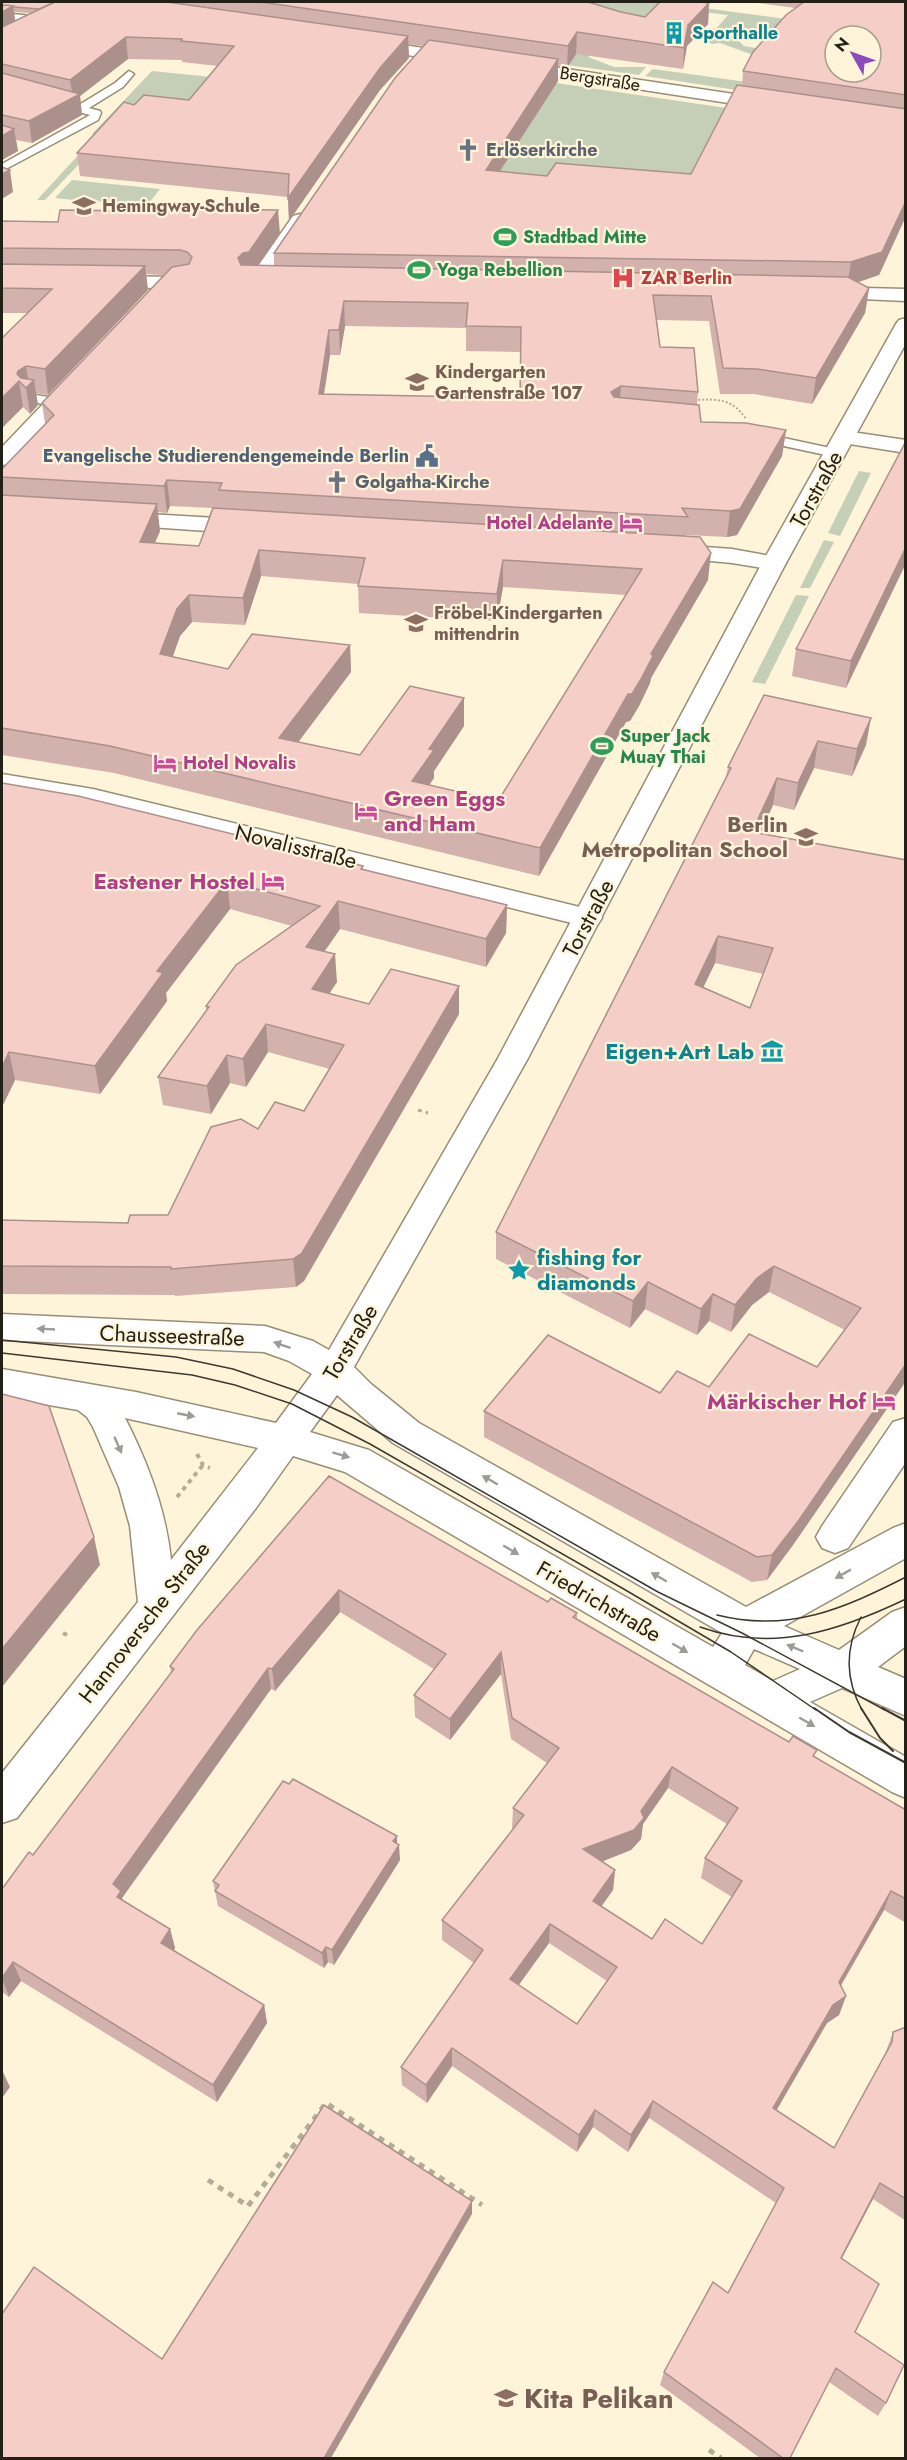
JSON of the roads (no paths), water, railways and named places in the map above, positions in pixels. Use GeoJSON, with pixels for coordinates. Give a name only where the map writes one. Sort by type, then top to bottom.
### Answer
{"type":"FeatureCollection","features":[{"type":"Feature","properties":{"kind":"main road"},"geometry":{"type":"LineString","coordinates":[[2,18],[48,19],[15,35]]}},
{"type":"Feature","properties":{"kind":"main road","name":"Bergstraße"},"geometry":{"type":"LineString","coordinates":[[347,42],[792,108]]}},
{"type":"Feature","properties":{"kind":"main road"},"geometry":{"type":"LineString","coordinates":[[411,66],[424,53]]}},
{"type":"Feature","properties":{"kind":"main road"},"geometry":{"type":"LineString","coordinates":[[263,284],[266,268],[311,204]]}},
{"type":"Feature","properties":{"kind":"main road"},"geometry":{"type":"LineString","coordinates":[[80,281],[174,283],[152,302]]}},
{"type":"Feature","properties":{"kind":"main road"},"geometry":{"type":"LineString","coordinates":[[810,293],[906,295]]}},
{"type":"Feature","properties":{"kind":"main road","name":"Torstraße"},"geometry":{"type":"LineString","coordinates":[[285,1438],[335,1370],[485,1107],[588,918],[774,563],[906,324]]}},
{"type":"Feature","properties":{"kind":"main road"},"geometry":{"type":"LineString","coordinates":[[2,459],[85,372]]}},
{"type":"Feature","properties":{"kind":"main road"},"geometry":{"type":"LineString","coordinates":[[840,445],[906,447]]}},
{"type":"Feature","properties":{"kind":"main road"},"geometry":{"type":"LineString","coordinates":[[97,518],[276,528]]}},
{"type":"Feature","properties":{"kind":"main road"},"geometry":{"type":"LineString","coordinates":[[640,550],[732,556],[774,563]]}},
{"type":"Feature","properties":{"kind":"main road","name":"Novalisstraße"},"geometry":{"type":"LineString","coordinates":[[2,782],[93,797],[588,918]]}},
{"type":"Feature","properties":{"kind":"main road","name":"Chausseestraße"},"geometry":{"type":"LineString","coordinates":[[2,1327],[265,1339],[301,1351],[335,1370]]}},
{"type":"Feature","properties":{"kind":"main road"},"geometry":{"type":"LineString","coordinates":[[335,1370],[366,1401],[406,1432],[746,1628],[906,1698]]}},
{"type":"Feature","properties":{"kind":"main road"},"geometry":{"type":"LineString","coordinates":[[2,1383],[212,1420],[285,1438]]}},
{"type":"Feature","properties":{"kind":"main road"},"geometry":{"type":"LineString","coordinates":[[87,1397],[100,1407],[109,1422],[137,1487],[149,1526],[157,1604]]}},
{"type":"Feature","properties":{"kind":"main road"},"geometry":{"type":"LineString","coordinates":[[835,1537],[906,1432]]}},
{"type":"Feature","properties":{"kind":"main road","name":"Hannoversche Straße"},"geometry":{"type":"LineString","coordinates":[[2,1804],[243,1497],[285,1438]]}},
{"type":"Feature","properties":{"kind":"main road","name":"Friedrichstraße"},"geometry":{"type":"LineString","coordinates":[[285,1438],[356,1460],[906,1779]]}},
{"type":"Feature","properties":{"kind":"main road"},"geometry":{"type":"LineString","coordinates":[[720,1671],[746,1628],[906,1539]]}},
{"type":"Feature","properties":{"kind":"main road"},"geometry":{"type":"LineString","coordinates":[[770,1701],[844,1669],[906,1624]]}},
{"type":"Feature","properties":{"kind":"lane"},"geometry":{"type":"LineString","coordinates":[[82,108],[119,86],[129,74]]}},
{"type":"Feature","properties":{"kind":"lane"},"geometry":{"type":"LineString","coordinates":[[2,89],[96,113],[94,118],[2,168]]}},
{"type":"Feature","properties":{"kind":"lane"},"geometry":{"type":"LineString","coordinates":[[13,144],[35,150]]}},
{"type":"Feature","properties":{"kind":"lane"},"geometry":{"type":"LineString","coordinates":[[30,398],[56,402]]}},
{"type":"Feature","properties":{"kind":"lane"},"geometry":{"type":"LineString","coordinates":[[739,431],[840,445]]}},
{"type":"Feature","properties":{"kind":"tram line"},"geometry":{"type":"LineString","coordinates":[[2,1340],[176,1357],[233,1369],[294,1390],[352,1417],[658,1592],[751,1638]]}},
{"type":"Feature","properties":{"kind":"tram line"},"geometry":{"type":"LineString","coordinates":[[2,1353],[192,1375],[235,1385],[292,1404],[370,1444],[622,1588],[731,1652],[816,1710]]}},
{"type":"Feature","properties":{"kind":"tram line"},"geometry":{"type":"LineString","coordinates":[[717,1615],[743,1620],[768,1621],[815,1615],[860,1599],[906,1577]]}},
{"type":"Feature","properties":{"kind":"tram line"},"geometry":{"type":"LineString","coordinates":[[860,1619],[906,1599]]}},
{"type":"Feature","properties":{"kind":"tram line"},"geometry":{"type":"LineString","coordinates":[[751,1638],[805,1635],[860,1619]]}},
{"type":"Feature","properties":{"kind":"tram line"},"geometry":{"type":"LineString","coordinates":[[854,1694],[849,1664],[852,1640],[860,1619]]}},
{"type":"Feature","properties":{"kind":"tram line"},"geometry":{"type":"LineString","coordinates":[[700,1627],[727,1635],[751,1638]]}},
{"type":"Feature","properties":{"kind":"tram line"},"geometry":{"type":"LineString","coordinates":[[751,1638],[854,1694]]}},
{"type":"Feature","properties":{"kind":"tram line"},"geometry":{"type":"LineString","coordinates":[[854,1694],[885,1710]]}},
{"type":"Feature","properties":{"kind":"tram line"},"geometry":{"type":"LineString","coordinates":[[854,1694],[861,1708]]}},
{"type":"Feature","properties":{"kind":"tram line"},"geometry":{"type":"LineString","coordinates":[[814,1708],[849,1732],[906,1763]]}},
{"type":"Feature","properties":{"kind":"tram line"},"geometry":{"type":"LineString","coordinates":[[861,1708],[880,1738],[893,1751]]}},
{"type":"Feature","properties":{"kind":"tram line"},"geometry":{"type":"LineString","coordinates":[[882,1708],[906,1721]]}},
{"type":"Feature","properties":{"kind":"place","name":"Sporthalle"},"geometry":{"type":"Point","coordinates":[674,33]}},
{"type":"Feature","properties":{"kind":"place","name":"Erlöserkirche"},"geometry":{"type":"Point","coordinates":[468,150]}},
{"type":"Feature","properties":{"kind":"place","name":"Hemingway-Schule"},"geometry":{"type":"Point","coordinates":[84,206]}},
{"type":"Feature","properties":{"kind":"place","name":"Stadtbad Mitte"},"geometry":{"type":"Point","coordinates":[505,237]}},
{"type":"Feature","properties":{"kind":"place","name":"Yoga Rebellion"},"geometry":{"type":"Point","coordinates":[419,270]}},
{"type":"Feature","properties":{"kind":"place","name":"ZAR Berlin"},"geometry":{"type":"Point","coordinates":[623,278]}},
{"type":"Feature","properties":{"kind":"place","name":"Kindergarten Gartenstraße 107"},"geometry":{"type":"Point","coordinates":[417,382]}},
{"type":"Feature","properties":{"kind":"place","name":"Evangelische Studierendengemeinde Berlin"},"geometry":{"type":"Point","coordinates":[427,456]}},
{"type":"Feature","properties":{"kind":"place","name":"Golgatha-Kirche"},"geometry":{"type":"Point","coordinates":[337,482]}},
{"type":"Feature","properties":{"kind":"place","name":"Hotel Adelante"},"geometry":{"type":"Point","coordinates":[631,523]}},
{"type":"Feature","properties":{"kind":"place","name":"Fröbel-Kindergarten mittendrin"},"geometry":{"type":"Point","coordinates":[416,623]}},
{"type":"Feature","properties":{"kind":"place","name":"Super Jack Muay Thai"},"geometry":{"type":"Point","coordinates":[602,746]}},
{"type":"Feature","properties":{"kind":"place","name":"Hotel Novalis"},"geometry":{"type":"Point","coordinates":[165,763]}},
{"type":"Feature","properties":{"kind":"place","name":"Green Eggs and Ham"},"geometry":{"type":"Point","coordinates":[366,811]}},
{"type":"Feature","properties":{"kind":"place","name":"Berlin Metropolitan School"},"geometry":{"type":"Point","coordinates":[806,837]}},
{"type":"Feature","properties":{"kind":"place","name":"Eastener Hostel"},"geometry":{"type":"Point","coordinates":[273,881]}},
{"type":"Feature","properties":{"kind":"place","name":"Eigen+Art Lab"},"geometry":{"type":"Point","coordinates":[772,1051]}},
{"type":"Feature","properties":{"kind":"place","name":"fishing for diamonds"},"geometry":{"type":"Point","coordinates":[519,1270]}},
{"type":"Feature","properties":{"kind":"place","name":"Märkischer Hof"},"geometry":{"type":"Point","coordinates":[884,1401]}},
{"type":"Feature","properties":{"kind":"place","name":"Kita Pelikan"},"geometry":{"type":"Point","coordinates":[506,2398]}}]}
